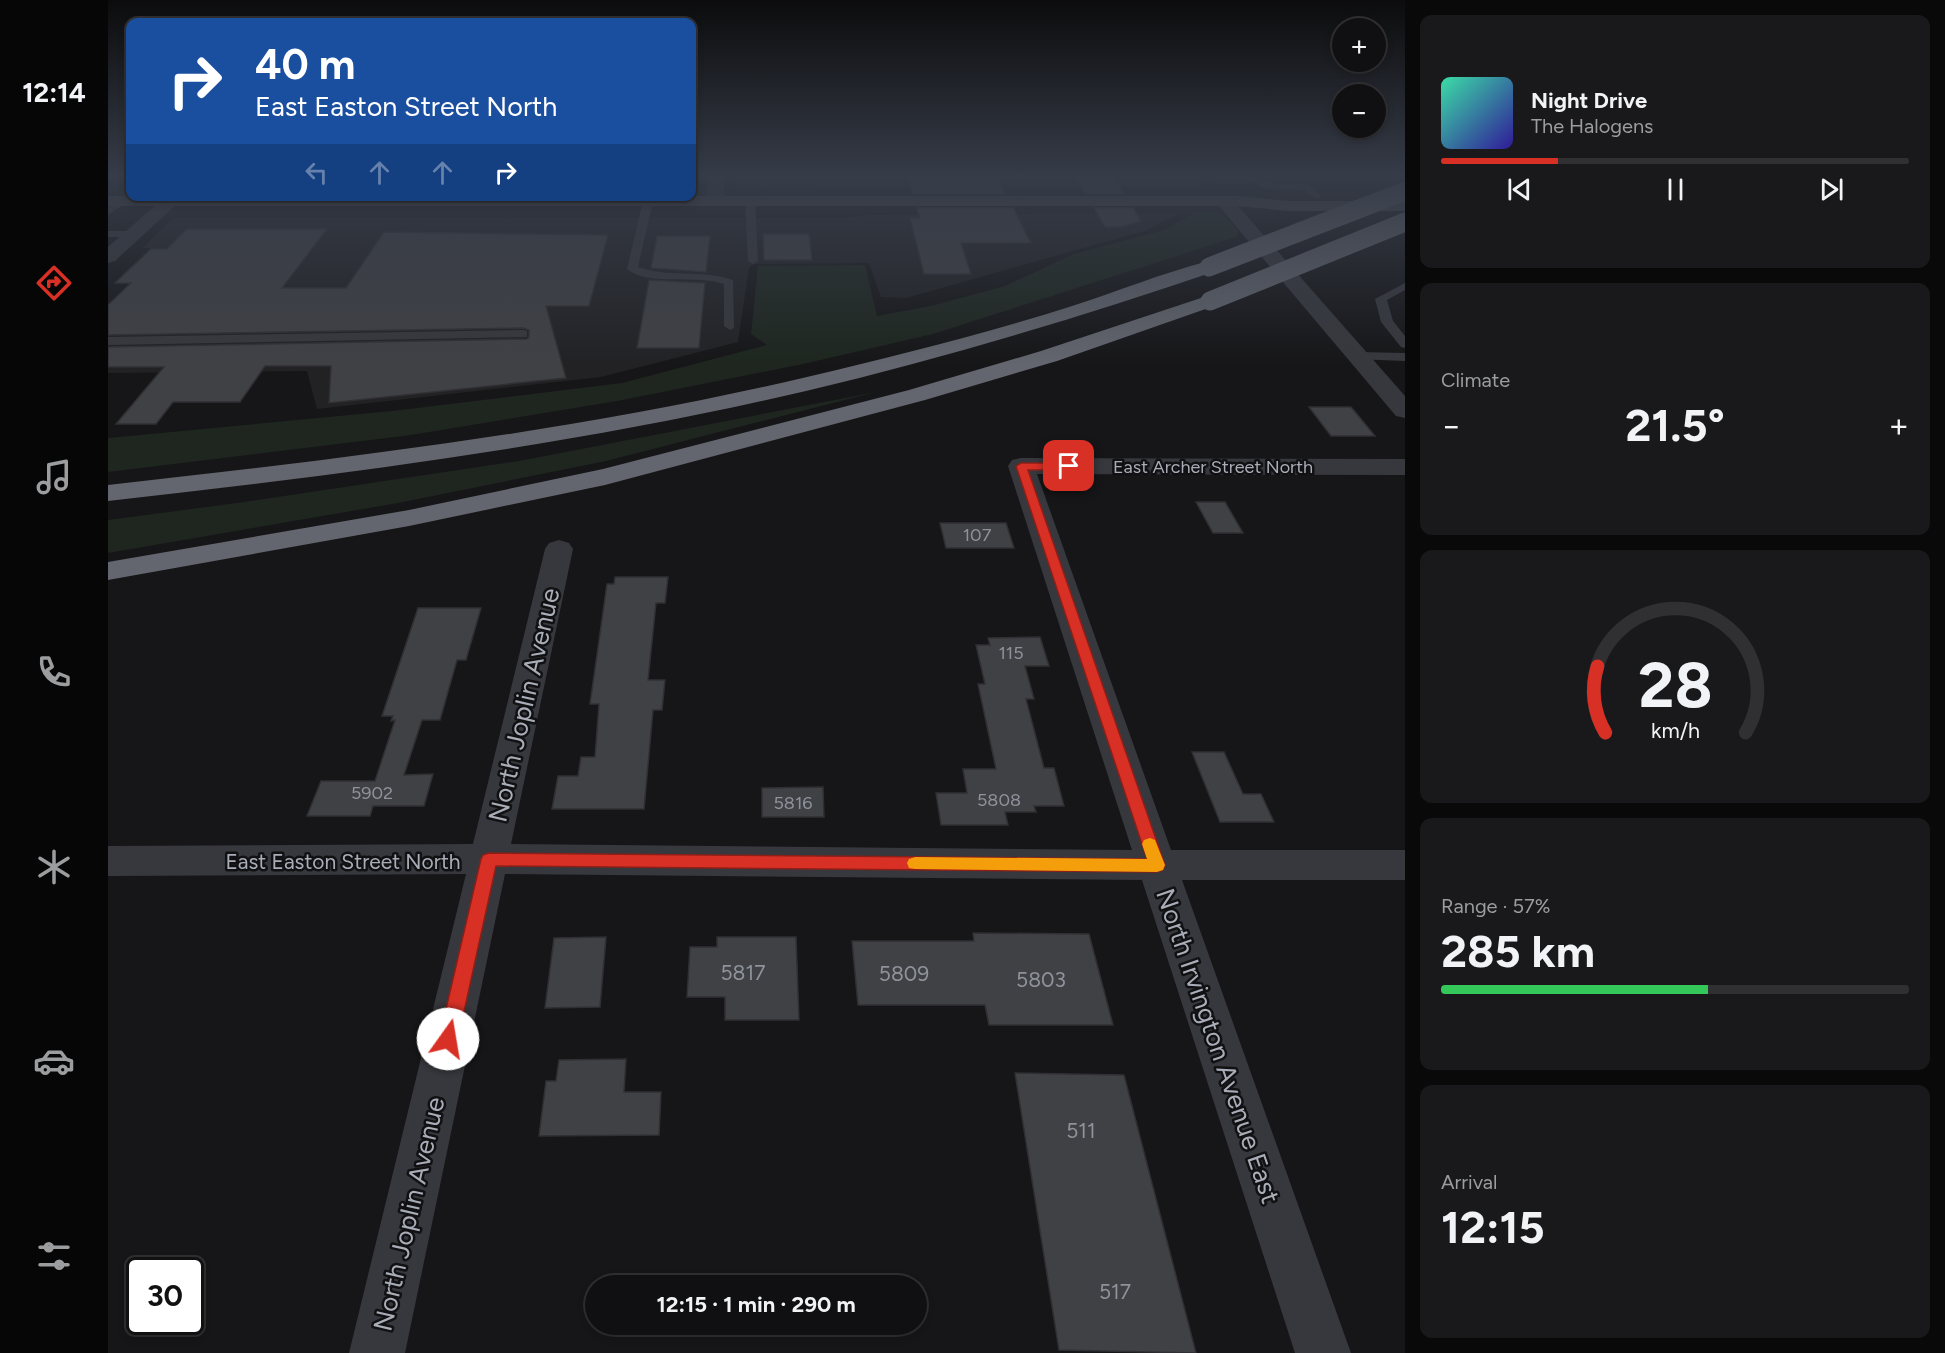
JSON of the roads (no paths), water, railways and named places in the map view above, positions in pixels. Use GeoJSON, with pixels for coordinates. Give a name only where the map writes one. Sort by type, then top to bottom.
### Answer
{"type":"FeatureCollection","features":[{"type":"Feature","properties":{"kind":"highway"},"geometry":{"type":"LineString","coordinates":[[108,493],[297,473],[457,450],[664,413],[826,379],[951,348],[1080,311],[1209,267],[1281,239]]}},
{"type":"Feature","properties":{"kind":"highway"},"geometry":{"type":"LineString","coordinates":[[108,571],[409,518],[604,477],[928,392],[1049,356],[1210,301],[1363,239]]}},
{"type":"Feature","properties":{"kind":"street"},"geometry":{"type":"LineString","coordinates":[[108,256],[127,239]]}},
{"type":"Feature","properties":{"kind":"street"},"geometry":{"type":"LineString","coordinates":[[1262,239],[1405,411]]}},
{"type":"Feature","properties":{"kind":"street","name":"East Archer Street North"},"geometry":{"type":"LineString","coordinates":[[1021,466],[1405,467]]}},
{"type":"Feature","properties":{"kind":"street","name":"North Irvington Avenue East"},"geometry":{"type":"LineString","coordinates":[[1021,466],[1323,1353]]}},
{"type":"Feature","properties":{"kind":"street","name":"North Joplin Avenue"},"geometry":{"type":"LineString","coordinates":[[378,1353],[559,549]]}},
{"type":"Feature","properties":{"kind":"street","name":"East Easton Street North"},"geometry":{"type":"LineString","coordinates":[[108,861],[489,859],[1405,865]]}},
{"type":"Feature","properties":{"kind":"lane"},"geometry":{"type":"LineString","coordinates":[[639,239],[632,269],[647,276],[716,276],[729,282],[730,326]]}},
{"type":"Feature","properties":{"kind":"lane"},"geometry":{"type":"LineString","coordinates":[[752,239],[753,261]]}},
{"type":"Feature","properties":{"kind":"lane"},"geometry":{"type":"LineString","coordinates":[[1405,286],[1381,299],[1388,322],[1405,344]]}},
{"type":"Feature","properties":{"kind":"lane"},"geometry":{"type":"LineString","coordinates":[[108,341],[523,334]]}},
{"type":"Feature","properties":{"kind":"lane"},"geometry":{"type":"LineString","coordinates":[[1357,356],[1405,357]]}}]}
